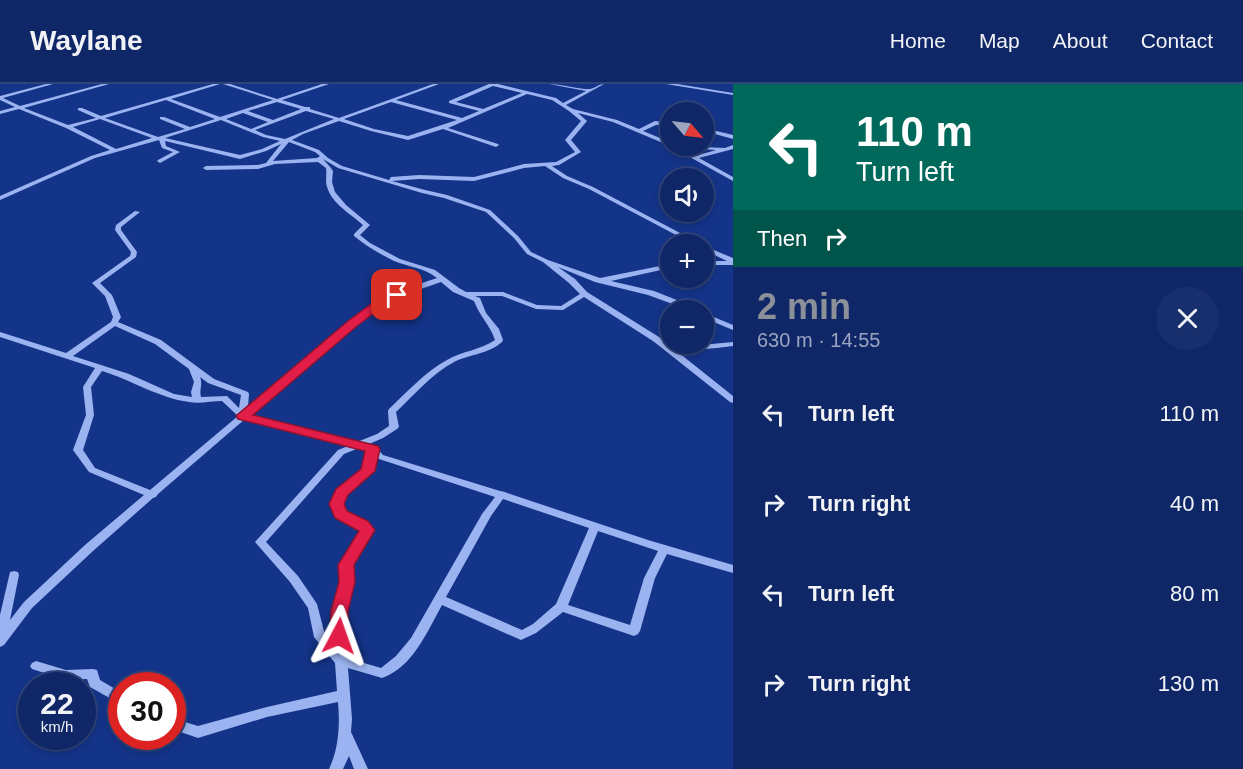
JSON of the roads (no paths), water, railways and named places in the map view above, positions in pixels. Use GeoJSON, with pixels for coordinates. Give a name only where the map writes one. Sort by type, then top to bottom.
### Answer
{"type":"FeatureCollection","features":[{"type":"Feature","properties":{"kind":"street"},"geometry":{"type":"LineString","coordinates":[[0,98],[51,84]]}},
{"type":"Feature","properties":{"kind":"street"},"geometry":{"type":"LineString","coordinates":[[0,113],[107,84]]}},
{"type":"Feature","properties":{"kind":"street"},"geometry":{"type":"LineString","coordinates":[[68,127],[218,84]]}},
{"type":"Feature","properties":{"kind":"street"},"geometry":{"type":"LineString","coordinates":[[225,84],[373,130],[408,138],[444,128],[549,84],[589,90]]}},
{"type":"Feature","properties":{"kind":"street"},"geometry":{"type":"LineString","coordinates":[[0,198],[93,158],[160,139],[327,84]]}},
{"type":"Feature","properties":{"kind":"street"},"geometry":{"type":"LineString","coordinates":[[80,109],[160,139],[201,150],[243,157],[437,84]]}},
{"type":"Feature","properties":{"kind":"street"},"geometry":{"type":"LineString","coordinates":[[386,180],[419,177],[474,179],[524,166],[561,163],[578,152],[567,140],[584,121],[564,104],[554,99],[492,84],[452,102],[484,111]]}},
{"type":"Feature","properties":{"kind":"street"},"geometry":{"type":"LineString","coordinates":[[564,104],[602,84]]}},
{"type":"Feature","properties":{"kind":"street"},"geometry":{"type":"LineString","coordinates":[[668,84],[733,94]]}},
{"type":"Feature","properties":{"kind":"street"},"geometry":{"type":"LineString","coordinates":[[0,98],[30,114],[68,127],[116,151]]}},
{"type":"Feature","properties":{"kind":"street"},"geometry":{"type":"LineString","coordinates":[[166,99],[265,136],[288,140],[317,151],[331,170],[329,184],[333,195],[353,215],[368,225],[357,234],[360,239],[398,260],[433,271],[463,294],[479,302],[482,313],[495,329],[498,341],[476,352],[449,361],[392,411],[394,427],[358,446],[341,452],[260,542],[294,579],[313,607],[320,637],[341,661],[382,673],[395,667],[415,642],[487,514],[502,494]]}},
{"type":"Feature","properties":{"kind":"street"},"geometry":{"type":"LineString","coordinates":[[393,101],[466,119]]}},
{"type":"Feature","properties":{"kind":"street"},"geometry":{"type":"LineString","coordinates":[[252,130],[308,108]]}},
{"type":"Feature","properties":{"kind":"street"},"geometry":{"type":"LineString","coordinates":[[450,116],[473,108]]}},
{"type":"Feature","properties":{"kind":"street"},"geometry":{"type":"LineString","coordinates":[[571,110],[610,119],[660,140]]}},
{"type":"Feature","properties":{"kind":"street"},"geometry":{"type":"LineString","coordinates":[[245,112],[273,122]]}},
{"type":"Feature","properties":{"kind":"street"},"geometry":{"type":"LineString","coordinates":[[162,118],[190,129]]}},
{"type":"Feature","properties":{"kind":"street"},"geometry":{"type":"LineString","coordinates":[[177,123],[185,121]]}},
{"type":"Feature","properties":{"kind":"street"},"geometry":{"type":"LineString","coordinates":[[639,131],[660,123]]}},
{"type":"Feature","properties":{"kind":"street"},"geometry":{"type":"LineString","coordinates":[[444,128],[496,145]]}},
{"type":"Feature","properties":{"kind":"street"},"geometry":{"type":"LineString","coordinates":[[714,133],[733,138]]}},
{"type":"Feature","properties":{"kind":"street"},"geometry":{"type":"LineString","coordinates":[[159,158],[173,150],[164,147],[160,139]]}},
{"type":"Feature","properties":{"kind":"street"},"geometry":{"type":"LineString","coordinates":[[269,164],[288,140]]}},
{"type":"Feature","properties":{"kind":"street"},"geometry":{"type":"LineString","coordinates":[[694,158],[733,147]]}},
{"type":"Feature","properties":{"kind":"street"},"geometry":{"type":"LineString","coordinates":[[714,148],[724,149]]}},
{"type":"Feature","properties":{"kind":"street"},"geometry":{"type":"LineString","coordinates":[[691,156],[733,179]]}},
{"type":"Feature","properties":{"kind":"street"},"geometry":{"type":"LineString","coordinates":[[206,168],[258,167],[321,158],[340,167],[445,196],[488,212],[516,237],[529,253],[545,261],[668,300]]}},
{"type":"Feature","properties":{"kind":"street"},"geometry":{"type":"LineString","coordinates":[[547,165],[565,177],[591,188],[678,234]]}},
{"type":"Feature","properties":{"kind":"street"},"geometry":{"type":"LineString","coordinates":[[67,356],[114,323],[117,317],[111,302],[96,283],[133,257],[134,252],[118,230],[118,226],[137,212]]}},
{"type":"Feature","properties":{"kind":"street"},"geometry":{"type":"LineString","coordinates":[[714,253],[733,262]]}},
{"type":"Feature","properties":{"kind":"street"},"geometry":{"type":"LineString","coordinates":[[545,261],[576,284],[584,294],[660,337]]}},
{"type":"Feature","properties":{"kind":"street"},"geometry":{"type":"LineString","coordinates":[[714,263],[733,262]]}},
{"type":"Feature","properties":{"kind":"street"},"geometry":{"type":"LineString","coordinates":[[603,281],[660,268]]}},
{"type":"Feature","properties":{"kind":"street"},"geometry":{"type":"LineString","coordinates":[[0,642],[28,605],[89,548],[314,355],[386,298],[442,279]]}},
{"type":"Feature","properties":{"kind":"street"},"geometry":{"type":"LineString","coordinates":[[463,294],[503,294],[536,307],[562,308],[584,294]]}},
{"type":"Feature","properties":{"kind":"street"},"geometry":{"type":"LineString","coordinates":[[714,319],[733,328]]}},
{"type":"Feature","properties":{"kind":"street"},"geometry":{"type":"LineString","coordinates":[[114,323],[158,342],[211,381],[245,394],[243,416]]}},
{"type":"Feature","properties":{"kind":"street"},"geometry":{"type":"LineString","coordinates":[[642,329],[733,400]]}},
{"type":"Feature","properties":{"kind":"street"},"geometry":{"type":"LineString","coordinates":[[0,334],[136,380],[172,396],[197,400],[224,398],[243,416],[373,449],[380,457],[733,569]]}},
{"type":"Feature","properties":{"kind":"street"},"geometry":{"type":"LineString","coordinates":[[714,346],[733,344]]}},
{"type":"Feature","properties":{"kind":"street"},"geometry":{"type":"LineString","coordinates":[[99,368],[87,387],[90,415],[78,450],[92,470],[153,495]]}},
{"type":"Feature","properties":{"kind":"street"},"geometry":{"type":"LineString","coordinates":[[193,369],[198,382],[195,392],[197,400]]}},
{"type":"Feature","properties":{"kind":"street"},"geometry":{"type":"LineString","coordinates":[[336,769],[342,756],[345,733],[338,623],[347,582],[345,569],[367,530],[362,524],[340,514],[336,504],[342,492],[368,471],[373,449]]}},
{"type":"Feature","properties":{"kind":"street"},"geometry":{"type":"LineString","coordinates":[[439,599],[521,635],[532,632],[546,617],[561,607],[595,527]]}},
{"type":"Feature","properties":{"kind":"street"},"geometry":{"type":"LineString","coordinates":[[561,607],[634,631],[645,600],[649,577],[665,549]]}},
{"type":"Feature","properties":{"kind":"street"},"geometry":{"type":"LineString","coordinates":[[0,629],[4,622],[14,575]]}},
{"type":"Feature","properties":{"kind":"street"},"geometry":{"type":"LineString","coordinates":[[36,666],[66,675],[93,674],[94,683],[108,692]]}},
{"type":"Feature","properties":{"kind":"street"},"geometry":{"type":"LineString","coordinates":[[186,728],[198,732],[267,712],[344,695]]}},
{"type":"Feature","properties":{"kind":"street"},"geometry":{"type":"LineString","coordinates":[[345,733],[360,769]]}}]}
